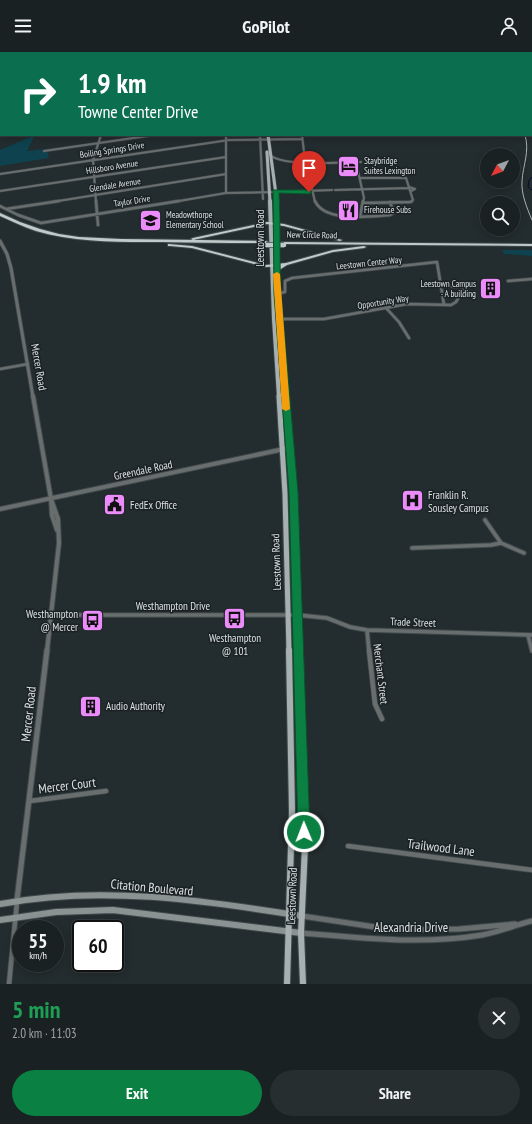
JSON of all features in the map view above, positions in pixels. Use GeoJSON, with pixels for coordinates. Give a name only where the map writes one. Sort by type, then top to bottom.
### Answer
{"type":"FeatureCollection","features":[{"type":"Feature","properties":{"kind":"highway","name":"New Circle Road"},"geometry":{"type":"LineString","coordinates":[[0,214],[35,229],[67,236],[152,243]]}},
{"type":"Feature","properties":{"kind":"highway","name":"New Circle Road"},"geometry":{"type":"LineString","coordinates":[[0,218],[28,230],[63,238],[106,243],[362,243],[532,247]]}},
{"type":"Feature","properties":{"kind":"highway"},"geometry":{"type":"LineString","coordinates":[[152,243],[197,238],[272,222],[277,222],[328,238],[362,243]]}},
{"type":"Feature","properties":{"kind":"highway"},"geometry":{"type":"LineString","coordinates":[[152,243],[192,247],[263,266],[274,271],[286,264]]}},
{"type":"Feature","properties":{"kind":"highway","name":"New Circle Road"},"geometry":{"type":"LineString","coordinates":[[283,244],[369,247],[532,247]]}},
{"type":"Feature","properties":{"kind":"highway"},"geometry":{"type":"LineString","coordinates":[[263,266],[286,264],[333,250],[369,247]]}},
{"type":"Feature","properties":{"kind":"main road","name":"Leestown Road"},"geometry":{"type":"LineString","coordinates":[[268,136],[275,295],[274,319],[282,450],[288,614],[292,811],[286,984]]}},
{"type":"Feature","properties":{"kind":"main road","name":"Leestown Road"},"geometry":{"type":"LineString","coordinates":[[268,141],[276,192],[277,222],[274,265]]}},
{"type":"Feature","properties":{"kind":"main road","name":"Leestown Road"},"geometry":{"type":"LineString","coordinates":[[275,295],[279,320],[293,492],[305,846],[301,933],[303,984]]}},
{"type":"Feature","properties":{"kind":"main road","name":"Citation Boulevard"},"geometry":{"type":"LineString","coordinates":[[0,904],[51,895],[84,894],[157,898],[302,916]]}},
{"type":"Feature","properties":{"kind":"main road"},"geometry":{"type":"LineString","coordinates":[[0,920],[43,912],[82,909],[113,910],[301,933]]}},
{"type":"Feature","properties":{"kind":"street"},"geometry":{"type":"LineString","coordinates":[[98,225],[93,160],[101,136]]}},
{"type":"Feature","properties":{"kind":"street"},"geometry":{"type":"LineString","coordinates":[[44,151],[147,136]]}},
{"type":"Feature","properties":{"kind":"street"},"geometry":{"type":"LineString","coordinates":[[226,136],[226,192]]}},
{"type":"Feature","properties":{"kind":"street"},"geometry":{"type":"LineString","coordinates":[[260,136],[263,199]]}},
{"type":"Feature","properties":{"kind":"street"},"geometry":{"type":"LineString","coordinates":[[300,162],[306,153],[302,136]]}},
{"type":"Feature","properties":{"kind":"street","name":"Boiling Springs Drive"},"geometry":{"type":"LineString","coordinates":[[0,174],[226,141],[302,140]]}},
{"type":"Feature","properties":{"kind":"street"},"geometry":{"type":"LineString","coordinates":[[271,156],[280,159],[309,163],[361,162]]}},
{"type":"Feature","properties":{"kind":"street","name":"Hillsboro Avenue"},"geometry":{"type":"LineString","coordinates":[[0,191],[226,157]]}},
{"type":"Feature","properties":{"kind":"street"},"geometry":{"type":"LineString","coordinates":[[272,163],[280,159]]}},
{"type":"Feature","properties":{"kind":"street"},"geometry":{"type":"LineString","coordinates":[[356,162],[364,190],[364,203],[360,216]]}},
{"type":"Feature","properties":{"kind":"street"},"geometry":{"type":"LineString","coordinates":[[309,163],[312,191],[316,204],[320,209],[336,214],[360,216],[392,214],[394,213],[390,202]]}},
{"type":"Feature","properties":{"kind":"street","name":"Glendale Avenue"},"geometry":{"type":"LineString","coordinates":[[6,209],[226,174]]}},
{"type":"Feature","properties":{"kind":"street"},"geometry":{"type":"LineString","coordinates":[[361,178],[406,178],[412,201],[364,203]]}},
{"type":"Feature","properties":{"kind":"street","name":"Taylor Drive"},"geometry":{"type":"LineString","coordinates":[[0,206],[29,220],[41,223],[226,192],[410,189]]}},
{"type":"Feature","properties":{"kind":"street","name":"Mercer Road"},"geometry":{"type":"LineString","coordinates":[[0,241],[10,261],[51,499],[50,507],[54,523],[58,531],[59,553],[50,615],[30,801],[17,900]]}},
{"type":"Feature","properties":{"kind":"street","name":"Leestown Center Way"},"geometry":{"type":"LineString","coordinates":[[275,295],[285,292],[285,281],[292,278],[436,262],[444,305]]}},
{"type":"Feature","properties":{"kind":"street"},"geometry":{"type":"LineString","coordinates":[[508,281],[532,280]]}},
{"type":"Feature","properties":{"kind":"street"},"geometry":{"type":"LineString","coordinates":[[441,286],[460,286],[463,290],[456,302],[451,305],[444,305]]}},
{"type":"Feature","properties":{"kind":"street","name":"Opportunity Way"},"geometry":{"type":"LineString","coordinates":[[274,319],[324,319],[407,304],[444,305]]}},
{"type":"Feature","properties":{"kind":"street"},"geometry":{"type":"LineString","coordinates":[[386,308],[404,328],[409,338]]}},
{"type":"Feature","properties":{"kind":"street"},"geometry":{"type":"LineString","coordinates":[[0,369],[28,364]]}},
{"type":"Feature","properties":{"kind":"street","name":"Greendale Road"},"geometry":{"type":"LineString","coordinates":[[0,509],[289,448]]}},
{"type":"Feature","properties":{"kind":"street"},"geometry":{"type":"LineString","coordinates":[[485,520],[501,543]]}},
{"type":"Feature","properties":{"kind":"street"},"geometry":{"type":"LineString","coordinates":[[412,548],[491,545],[501,543],[524,552]]}},
{"type":"Feature","properties":{"kind":"street","name":"Westhampton Drive"},"geometry":{"type":"LineString","coordinates":[[50,615],[297,615]]}},
{"type":"Feature","properties":{"kind":"street","name":"Trade Street"},"geometry":{"type":"LineString","coordinates":[[297,615],[322,616],[350,627],[367,630],[530,635]]}},
{"type":"Feature","properties":{"kind":"street","name":"Merchant Street"},"geometry":{"type":"LineString","coordinates":[[367,630],[375,704],[382,719]]}},
{"type":"Feature","properties":{"kind":"street"},"geometry":{"type":"LineString","coordinates":[[530,635],[532,651]]}},
{"type":"Feature","properties":{"kind":"street","name":"Mercer Court"},"geometry":{"type":"LineString","coordinates":[[30,801],[106,791]]}},
{"type":"Feature","properties":{"kind":"street","name":"Trailwood Lane"},"geometry":{"type":"LineString","coordinates":[[348,846],[532,870]]}},
{"type":"Feature","properties":{"kind":"street"},"geometry":{"type":"LineString","coordinates":[[9,984],[17,900]]}},
{"type":"Feature","properties":{"kind":"street","name":"Alexandria Drive"},"geometry":{"type":"LineString","coordinates":[[302,916],[395,930],[459,929],[501,924],[518,924],[532,921]]}},
{"type":"Feature","properties":{"kind":"street","name":"Alexandria Drive"},"geometry":{"type":"LineString","coordinates":[[301,933],[413,941],[450,939],[481,935],[505,930],[518,924]]}},
{"type":"Feature","properties":{"kind":"shaded area"},"geometry":{"type":"Polygon","coordinates":[[[34,136],[27,151],[47,149],[49,158],[0,166],[0,150],[34,136]]]}},
{"type":"Feature","properties":{"kind":"shaded area"},"geometry":{"type":"Polygon","coordinates":[[[502,250],[532,250],[532,256],[504,254],[502,250]]]}},
{"type":"Feature","properties":{"kind":"waterway"},"geometry":{"type":"LineString","coordinates":[[532,177],[529,180],[528,187],[532,190]]}},
{"type":"Feature","properties":{"kind":"railway"},"geometry":{"type":"LineString","coordinates":[[525,136],[527,152],[522,191],[532,220]]}},
{"type":"Feature","properties":{"kind":"slow traffic"},"geometry":{"type":"LineString","coordinates":[[277,274],[286,409]]}},
{"type":"Feature","properties":{"kind":"place","name":"Staybridge Suites Lexington"},"geometry":{"type":"Point","coordinates":[349,166]}},
{"type":"Feature","properties":{"kind":"place","name":"Firehouse Subs"},"geometry":{"type":"Point","coordinates":[349,210]}},
{"type":"Feature","properties":{"kind":"place","name":"Meadowthorpe Elementary School"},"geometry":{"type":"Point","coordinates":[151,220]}},
{"type":"Feature","properties":{"kind":"place","name":"Leestown Campus - A building"},"geometry":{"type":"Point","coordinates":[491,289]}},
{"type":"Feature","properties":{"kind":"place","name":"Franklin R. Sousley Campus"},"geometry":{"type":"Point","coordinates":[413,501]}},
{"type":"Feature","properties":{"kind":"place","name":"FedEx Office"},"geometry":{"type":"Point","coordinates":[115,505]}},
{"type":"Feature","properties":{"kind":"place","name":"Westhampton @ 101"},"geometry":{"type":"Point","coordinates":[235,618]}},
{"type":"Feature","properties":{"kind":"place","name":"Westhampton @ Mercer"},"geometry":{"type":"Point","coordinates":[93,620]}},
{"type":"Feature","properties":{"kind":"place","name":"Audio Authority"},"geometry":{"type":"Point","coordinates":[91,706]}},
{"type":"Feature","properties":{"kind":"route"},"geometry":{"type":"LineString","coordinates":[[304,832],[303,762],[294,554],[293,492],[286,421],[276,265],[278,224],[276,192],[309,192]]}}]}
